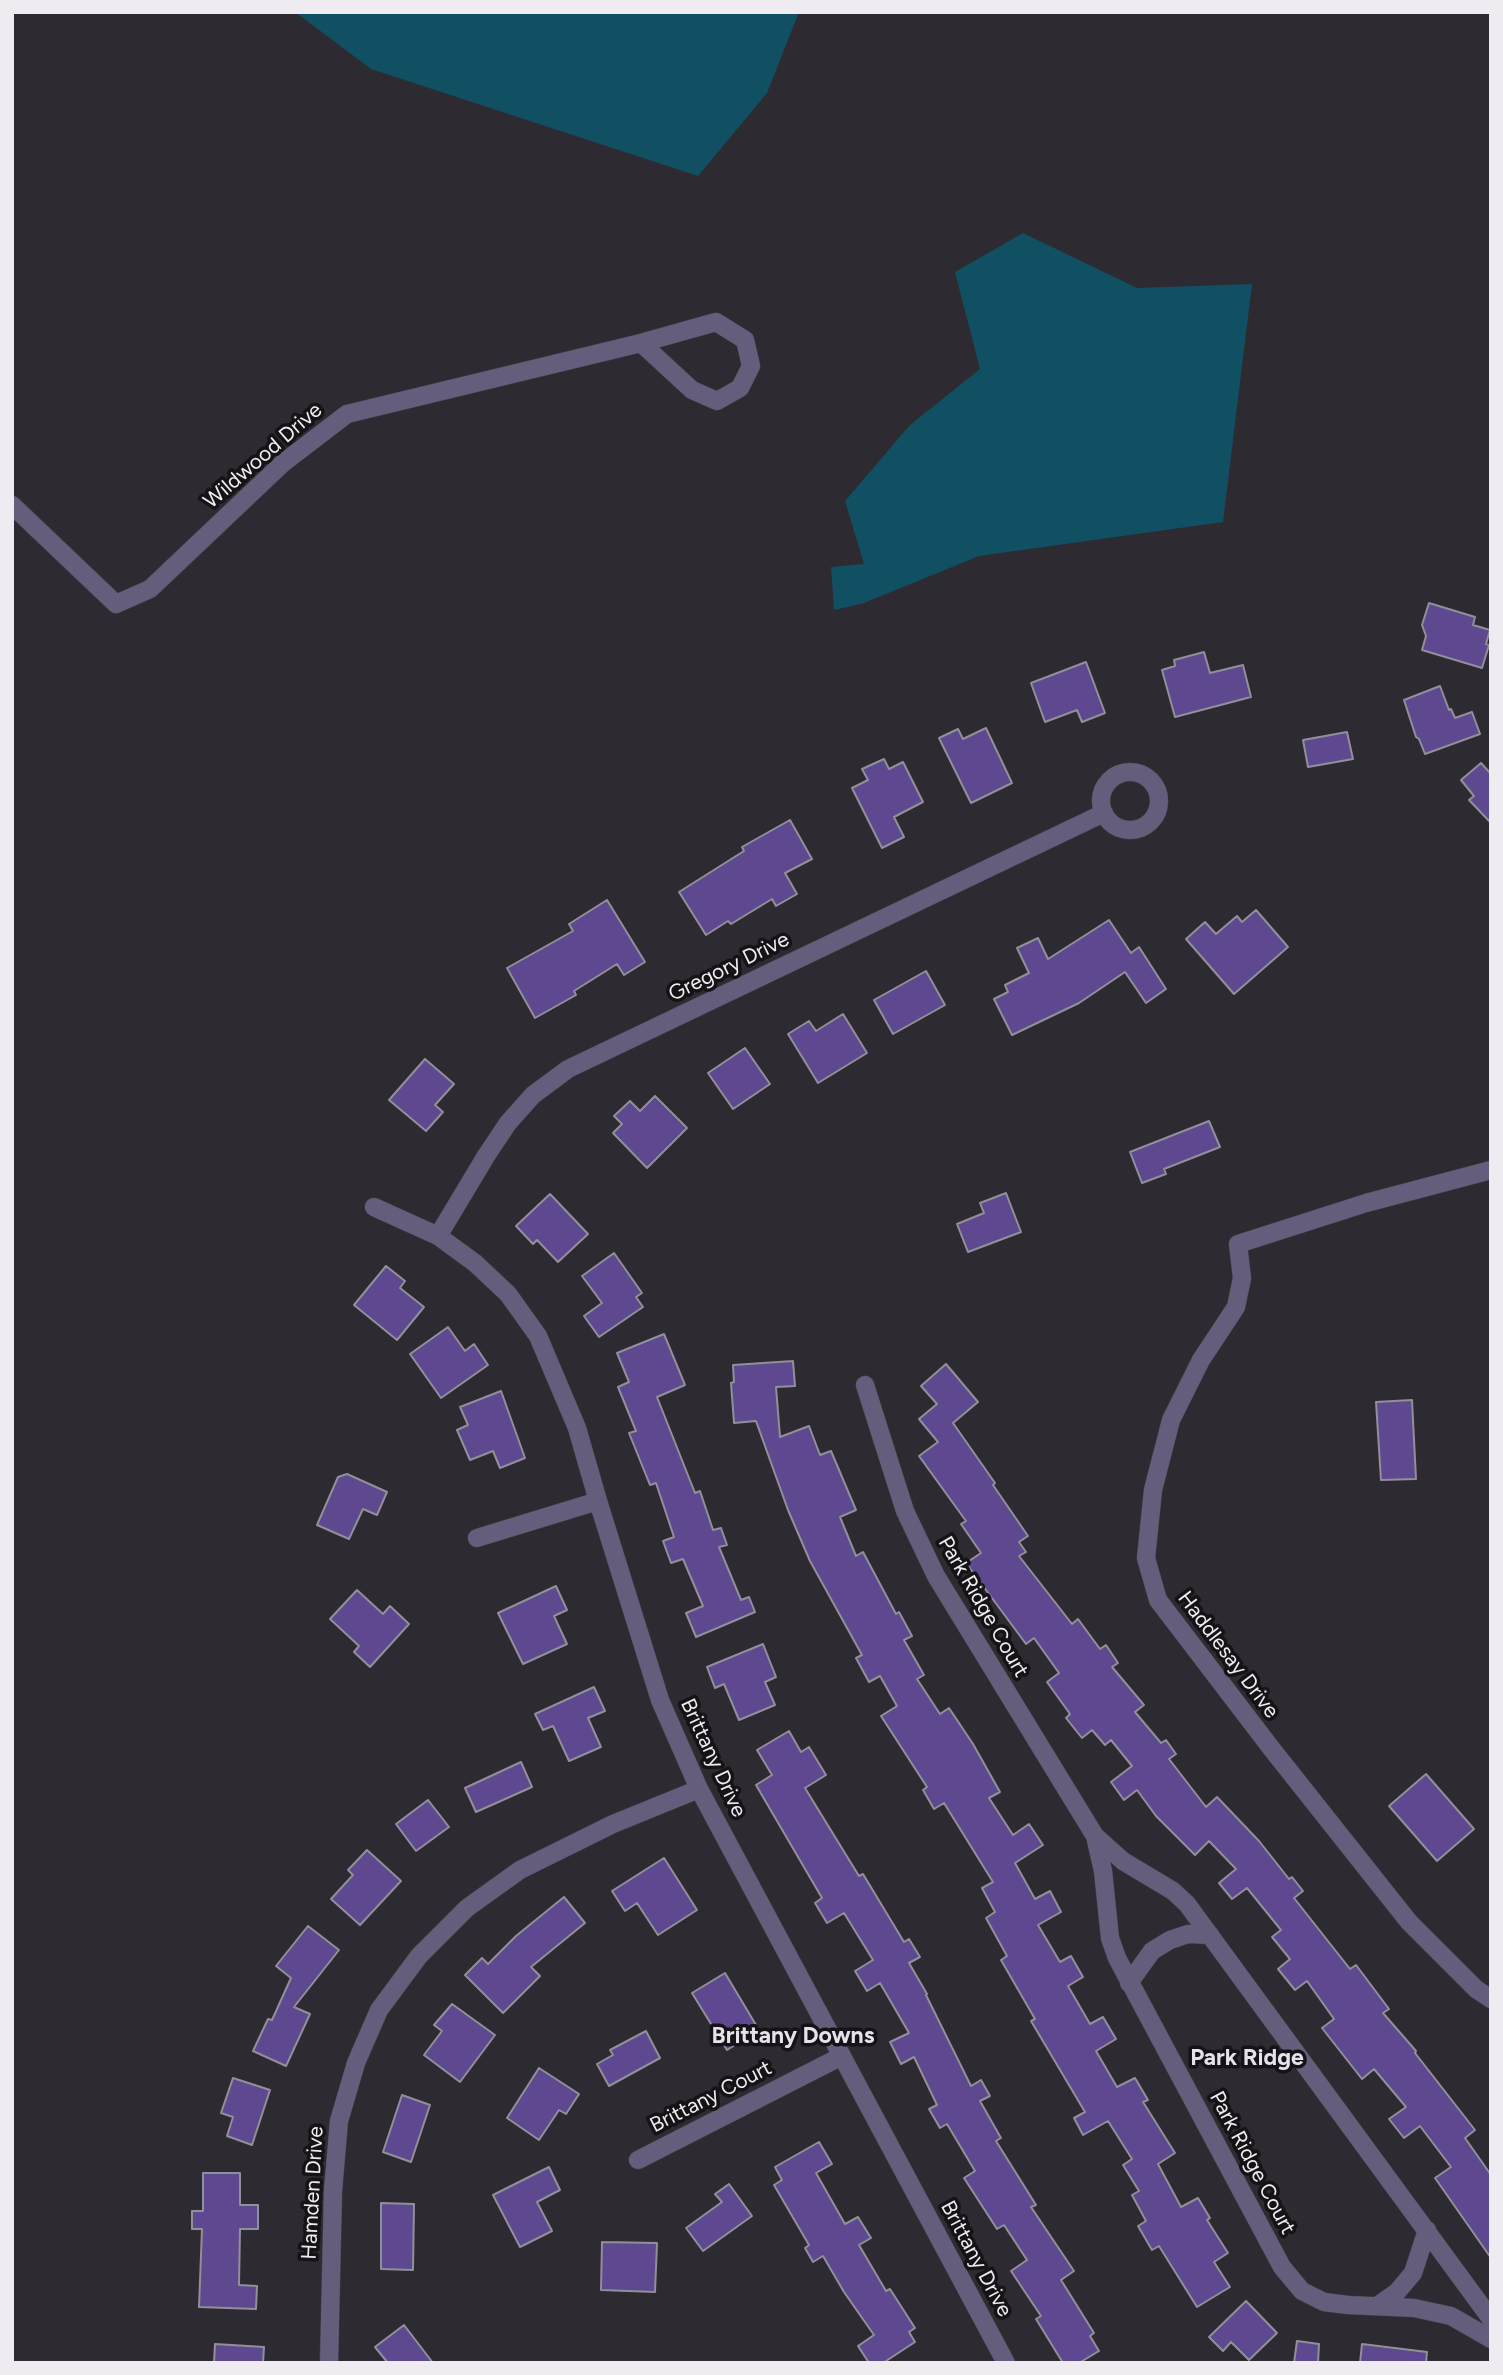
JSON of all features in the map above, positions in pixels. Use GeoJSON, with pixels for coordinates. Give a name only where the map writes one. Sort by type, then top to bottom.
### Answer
{"type":"FeatureCollection","features":[{"type":"Feature","properties":{"kind":"street","name":"Wildwood Drive"},"geometry":{"type":"LineString","coordinates":[[12,505],[116,604],[150,589],[283,463],[348,414],[641,343],[716,322],[745,340],[751,366],[740,388],[717,401],[692,390],[641,343]]}},
{"type":"Feature","properties":{"kind":"street","name":"Gregory Drive"},"geometry":{"type":"LineString","coordinates":[[438,1236],[485,1156],[508,1123],[533,1095],[568,1069],[1104,813]]}},
{"type":"Feature","properties":{"kind":"street","name":"Haddlesay Drive"},"geometry":{"type":"LineString","coordinates":[[1491,1170],[1366,1203],[1238,1244],[1242,1278],[1236,1307],[1201,1360],[1171,1420],[1153,1490],[1146,1558],[1158,1600],[1263,1738],[1409,1922],[1476,1989],[1491,1999]]}},
{"type":"Feature","properties":{"kind":"street","name":"Brittany Drive"},"geometry":{"type":"LineString","coordinates":[[374,1207],[438,1236],[475,1263],[508,1294],[538,1336],[577,1428],[660,1700],[699,1789],[1006,2363]]}},
{"type":"Feature","properties":{"kind":"street","name":"Park Ridge Court"},"geometry":{"type":"LineString","coordinates":[[865,1385],[905,1511],[936,1576],[1095,1836],[1123,1861],[1173,1891],[1187,1904],[1491,2319]]}},
{"type":"Feature","properties":{"kind":"street"},"geometry":{"type":"LineString","coordinates":[[477,1538],[598,1501]]}},
{"type":"Feature","properties":{"kind":"street","name":"Hamden Drive"},"geometry":{"type":"LineString","coordinates":[[329,2363],[333,2191],[339,2121],[356,2063],[379,2010],[419,1956],[467,1908],[520,1870],[613,1824],[699,1789]]}},
{"type":"Feature","properties":{"kind":"street","name":"Park Ridge Court"},"geometry":{"type":"LineString","coordinates":[[1095,1836],[1110,1938],[1116,1958],[1282,2267],[1302,2291],[1324,2302],[1414,2308],[1451,2316],[1491,2339]]}},
{"type":"Feature","properties":{"kind":"street"},"geometry":{"type":"LineString","coordinates":[[1129,1983],[1152,1951],[1170,1940],[1188,1934],[1210,1935]]}},
{"type":"Feature","properties":{"kind":"street","name":"Brittany Court"},"geometry":{"type":"LineString","coordinates":[[638,2160],[842,2056]]}},
{"type":"Feature","properties":{"kind":"street"},"geometry":{"type":"LineString","coordinates":[[1377,2306],[1397,2292],[1413,2273],[1427,2230]]}},
{"type":"Feature","properties":{"kind":"water"},"geometry":{"type":"Polygon","coordinates":[[[295,12],[799,12],[767,93],[698,176],[371,69],[295,12]]]}},
{"type":"Feature","properties":{"kind":"water"},"geometry":{"type":"Polygon","coordinates":[[[1023,233],[1137,288],[1252,284],[1223,522],[979,556],[864,603],[834,610],[831,567],[864,564],[845,501],[910,425],[980,369],[955,272],[1023,233]]]}},
{"type":"Feature","properties":{"kind":"building"},"geometry":{"type":"Polygon","coordinates":[[[1429,603],[1475,617],[1473,625],[1490,630],[1486,644],[1489,645],[1482,668],[1422,650],[1426,636],[1422,625],[1429,603]]]}},
{"type":"Feature","properties":{"kind":"building"},"geometry":{"type":"Polygon","coordinates":[[[1204,652],[1210,673],[1243,665],[1251,697],[1175,717],[1162,670],[1175,666],[1174,660],[1204,652]]]}},
{"type":"Feature","properties":{"kind":"building"},"geometry":{"type":"Polygon","coordinates":[[[1086,662],[1105,713],[1082,722],[1077,710],[1045,722],[1031,683],[1086,662]]]}},
{"type":"Feature","properties":{"kind":"building"},"geometry":{"type":"Polygon","coordinates":[[[1440,686],[1455,718],[1472,712],[1480,734],[1425,754],[1416,737],[1404,700],[1440,686]]]}},
{"type":"Feature","properties":{"kind":"building"},"geometry":{"type":"Polygon","coordinates":[[[986,728],[1012,783],[971,803],[939,738],[958,729],[963,739],[986,728]]]}},
{"type":"Feature","properties":{"kind":"building"},"geometry":{"type":"Polygon","coordinates":[[[1347,732],[1353,759],[1308,767],[1303,740],[1347,732]]]}},
{"type":"Feature","properties":{"kind":"building"},"geometry":{"type":"Polygon","coordinates":[[[884,759],[889,769],[903,762],[923,802],[894,817],[904,837],[882,848],[852,788],[868,780],[862,769],[884,759]]]}},
{"type":"Feature","properties":{"kind":"building"},"geometry":{"type":"Polygon","coordinates":[[[1481,763],[1491,774],[1491,823],[1469,800],[1474,796],[1461,780],[1481,763]]]}},
{"type":"Feature","properties":{"kind":"building"},"geometry":{"type":"Polygon","coordinates":[[[790,820],[812,859],[785,873],[797,894],[776,906],[772,899],[731,924],[728,921],[706,935],[679,892],[744,851],[742,847],[790,820]]]}},
{"type":"Feature","properties":{"kind":"building"},"geometry":{"type":"Polygon","coordinates":[[[607,900],[645,962],[624,975],[617,964],[574,991],[576,995],[535,1018],[507,968],[573,931],[569,924],[607,900]]]}},
{"type":"Feature","properties":{"kind":"building"},"geometry":{"type":"Polygon","coordinates":[[[1256,910],[1288,947],[1234,994],[1186,939],[1205,922],[1216,934],[1237,916],[1242,922],[1256,910]]]}},
{"type":"Feature","properties":{"kind":"building"},"geometry":{"type":"Polygon","coordinates":[[[1109,920],[1131,953],[1139,947],[1166,989],[1146,1003],[1125,972],[1079,1003],[1012,1035],[994,999],[1008,992],[1005,985],[1029,973],[1017,948],[1038,938],[1048,959],[1109,920]]]}},
{"type":"Feature","properties":{"kind":"building"},"geometry":{"type":"Polygon","coordinates":[[[926,971],[945,1005],[893,1034],[874,1000],[926,971]]]}},
{"type":"Feature","properties":{"kind":"building"},"geometry":{"type":"Polygon","coordinates":[[[843,1014],[867,1053],[818,1083],[788,1034],[809,1021],[816,1031],[843,1014]]]}},
{"type":"Feature","properties":{"kind":"building"},"geometry":{"type":"Polygon","coordinates":[[[745,1048],[770,1084],[733,1109],[708,1073],[745,1048]]]}},
{"type":"Feature","properties":{"kind":"building"},"geometry":{"type":"Polygon","coordinates":[[[425,1059],[454,1084],[435,1105],[443,1112],[426,1131],[389,1100],[425,1059]]]}},
{"type":"Feature","properties":{"kind":"building"},"geometry":{"type":"Polygon","coordinates":[[[655,1096],[687,1128],[647,1168],[613,1133],[622,1124],[614,1116],[630,1101],[640,1111],[655,1096]]]}},
{"type":"Feature","properties":{"kind":"building"},"geometry":{"type":"Polygon","coordinates":[[[1209,1121],[1220,1147],[1164,1169],[1166,1174],[1142,1183],[1130,1152],[1209,1121]]]}},
{"type":"Feature","properties":{"kind":"building"},"geometry":{"type":"Polygon","coordinates":[[[1006,1193],[1021,1232],[968,1252],[957,1224],[984,1213],[980,1203],[1006,1193]]]}},
{"type":"Feature","properties":{"kind":"building"},"geometry":{"type":"Polygon","coordinates":[[[550,1194],[588,1234],[558,1262],[537,1240],[533,1244],[516,1226],[550,1194]]]}},
{"type":"Feature","properties":{"kind":"building"},"geometry":{"type":"Polygon","coordinates":[[[614,1253],[642,1293],[636,1297],[643,1307],[599,1337],[584,1316],[602,1303],[582,1276],[614,1253]]]}},
{"type":"Feature","properties":{"kind":"building"},"geometry":{"type":"Polygon","coordinates":[[[386,1266],[405,1281],[400,1288],[424,1307],[397,1340],[354,1305],[386,1266]]]}},
{"type":"Feature","properties":{"kind":"building"},"geometry":{"type":"Polygon","coordinates":[[[448,1327],[465,1351],[474,1344],[488,1365],[441,1398],[410,1354],[448,1327]]]}},
{"type":"Feature","properties":{"kind":"building"},"geometry":{"type":"Polygon","coordinates":[[[664,1334],[685,1385],[657,1397],[695,1493],[700,1491],[713,1530],[721,1528],[727,1545],[719,1547],[741,1600],[749,1597],[755,1612],[696,1637],[686,1613],[703,1606],[683,1559],[671,1563],[663,1541],[674,1537],[656,1483],[650,1485],[629,1433],[636,1431],[618,1387],[629,1382],[617,1353],[664,1334]]]}},
{"type":"Feature","properties":{"kind":"building"},"geometry":{"type":"Polygon","coordinates":[[[793,1361],[795,1386],[776,1387],[780,1437],[809,1426],[820,1455],[831,1451],[856,1510],[840,1517],[856,1556],[863,1552],[896,1614],[899,1612],[912,1636],[904,1640],[924,1675],[917,1679],[940,1714],[949,1708],[973,1744],[1000,1792],[989,1798],[1013,1835],[1029,1824],[1043,1845],[1015,1863],[1035,1899],[1050,1891],[1061,1912],[1038,1925],[1060,1962],[1071,1956],[1083,1977],[1068,1986],[1090,2024],[1103,2017],[1116,2039],[1096,2051],[1117,2087],[1135,2078],[1148,2100],[1143,2102],[1175,2153],[1158,2164],[1181,2207],[1198,2198],[1210,2218],[1207,2220],[1228,2253],[1214,2262],[1230,2287],[1197,2307],[1159,2246],[1152,2250],[1138,2226],[1146,2221],[1132,2195],[1139,2191],[1123,2165],[1132,2159],[1108,2121],[1083,2135],[1074,2118],[1085,2112],[1031,2021],[1035,2019],[1001,1960],[1007,1956],[986,1918],[995,1912],[982,1888],[993,1882],[944,1803],[934,1809],[923,1790],[927,1787],[881,1716],[897,1706],[880,1676],[869,1682],[856,1658],[862,1655],[810,1561],[788,1510],[756,1421],[734,1423],[731,1383],[734,1382],[733,1365],[793,1361]]]}},
{"type":"Feature","properties":{"kind":"building"},"geometry":{"type":"Polygon","coordinates":[[[946,1364],[978,1402],[953,1423],[1028,1536],[1019,1542],[1026,1552],[1019,1556],[1072,1624],[1078,1619],[1100,1649],[1106,1645],[1118,1663],[1112,1667],[1144,1705],[1135,1712],[1161,1743],[1166,1740],[1176,1754],[1169,1759],[1206,1807],[1217,1797],[1259,1841],[1289,1879],[1292,1877],[1303,1891],[1294,1898],[1350,1969],[1356,1965],[1389,2009],[1383,2013],[1416,2051],[1475,2130],[1465,2138],[1491,2175],[1491,2258],[1435,2178],[1451,2167],[1420,2126],[1404,2138],[1389,2119],[1406,2107],[1374,2069],[1362,2079],[1322,2028],[1334,2019],[1307,1981],[1295,1990],[1278,1969],[1290,1959],[1272,1937],[1281,1930],[1247,1888],[1232,1899],[1219,1883],[1236,1869],[1209,1841],[1195,1855],[1156,1816],[1137,1790],[1124,1800],[1111,1782],[1132,1766],[1111,1740],[1105,1745],[1092,1730],[1082,1738],[1066,1718],[1070,1714],[1047,1682],[1059,1673],[1034,1638],[1026,1644],[966,1563],[981,1553],[961,1524],[966,1521],[919,1456],[938,1442],[919,1419],[937,1404],[921,1386],[946,1364]]]}},
{"type":"Feature","properties":{"kind":"building"},"geometry":{"type":"Polygon","coordinates":[[[501,1391],[525,1458],[500,1468],[493,1451],[470,1460],[457,1430],[468,1425],[460,1407],[501,1391]]]}},
{"type":"Feature","properties":{"kind":"building"},"geometry":{"type":"Polygon","coordinates":[[[1412,1400],[1416,1479],[1381,1480],[1376,1402],[1412,1400]]]}},
{"type":"Feature","properties":{"kind":"building"},"geometry":{"type":"Polygon","coordinates":[[[347,1474],[387,1492],[377,1515],[363,1509],[349,1539],[317,1525],[338,1477],[347,1474]]]}},
{"type":"Feature","properties":{"kind":"building"},"geometry":{"type":"Polygon","coordinates":[[[556,1586],[567,1610],[554,1616],[567,1644],[523,1664],[498,1613],[556,1586]]]}},
{"type":"Feature","properties":{"kind":"building"},"geometry":{"type":"Polygon","coordinates":[[[357,1590],[383,1614],[390,1606],[409,1624],[370,1667],[354,1652],[359,1646],[330,1619],[357,1590]]]}},
{"type":"Feature","properties":{"kind":"building"},"geometry":{"type":"Polygon","coordinates":[[[763,1644],[776,1677],[765,1682],[775,1705],[739,1720],[724,1684],[715,1688],[707,1667],[763,1644]]]}},
{"type":"Feature","properties":{"kind":"building"},"geometry":{"type":"Polygon","coordinates":[[[594,1687],[605,1711],[588,1718],[601,1747],[569,1761],[553,1726],[543,1730],[535,1714],[594,1687]]]}},
{"type":"Feature","properties":{"kind":"building"},"geometry":{"type":"Polygon","coordinates":[[[789,1731],[801,1752],[809,1747],[826,1775],[805,1788],[859,1876],[863,1874],[904,1942],[909,1939],[920,1957],[909,1963],[927,1994],[971,2086],[981,2080],[990,2096],[980,2101],[1001,2138],[996,2141],[1036,2205],[1031,2207],[1074,2271],[1061,2280],[1094,2333],[1090,2336],[1099,2351],[1079,2363],[1063,2363],[1036,2319],[1041,2316],[1011,2271],[1027,2260],[1004,2225],[997,2229],[964,2178],[975,2171],[947,2124],[940,2128],[929,2109],[937,2105],[914,2057],[901,2064],[890,2042],[909,2033],[880,1983],[867,1991],[855,1971],[873,1960],[844,1913],[827,1923],[815,1903],[822,1898],[756,1785],[772,1775],[757,1750],[789,1731]]]}},
{"type":"Feature","properties":{"kind":"building"},"geometry":{"type":"Polygon","coordinates":[[[521,1762],[532,1787],[476,1812],[465,1788],[521,1762]]]}},
{"type":"Feature","properties":{"kind":"building"},"geometry":{"type":"Polygon","coordinates":[[[1426,1774],[1474,1829],[1437,1861],[1389,1806],[1426,1774]]]}},
{"type":"Feature","properties":{"kind":"building"},"geometry":{"type":"Polygon","coordinates":[[[428,1800],[449,1827],[416,1851],[396,1824],[428,1800]]]}},
{"type":"Feature","properties":{"kind":"building"},"geometry":{"type":"Polygon","coordinates":[[[367,1850],[401,1881],[360,1925],[331,1899],[353,1875],[348,1870],[367,1850]]]}},
{"type":"Feature","properties":{"kind":"building"},"geometry":{"type":"Polygon","coordinates":[[[664,1858],[697,1910],[658,1935],[637,1903],[625,1911],[612,1891],[664,1858]]]}},
{"type":"Feature","properties":{"kind":"building"},"geometry":{"type":"Polygon","coordinates":[[[564,1897],[585,1923],[531,1967],[540,1976],[503,2013],[465,1975],[482,1958],[488,1964],[516,1936],[564,1897]]]}},
{"type":"Feature","properties":{"kind":"building"},"geometry":{"type":"Polygon","coordinates":[[[308,1926],[339,1950],[294,2007],[310,2014],[286,2066],[253,2051],[268,2019],[272,2020],[291,1978],[276,1966],[308,1926]]]}},
{"type":"Feature","properties":{"kind":"building"},"geometry":{"type":"Polygon","coordinates":[[[725,1973],[759,2030],[727,2050],[692,1993],[725,1973]]]}},
{"type":"Feature","properties":{"kind":"building"},"geometry":{"type":"Polygon","coordinates":[[[452,2004],[495,2035],[460,2082],[424,2055],[442,2031],[434,2025],[452,2004]]]}},
{"type":"Feature","properties":{"kind":"building"},"geometry":{"type":"Polygon","coordinates":[[[646,2031],[660,2058],[609,2086],[597,2064],[613,2055],[610,2050],[646,2031]]]}},
{"type":"Feature","properties":{"kind":"building"},"geometry":{"type":"Polygon","coordinates":[[[539,2068],[579,2094],[566,2114],[559,2110],[539,2140],[507,2118],[539,2068]]]}},
{"type":"Feature","properties":{"kind":"building"},"geometry":{"type":"Polygon","coordinates":[[[233,2078],[270,2090],[252,2145],[227,2136],[233,2117],[221,2113],[233,2078]]]}},
{"type":"Feature","properties":{"kind":"building"},"geometry":{"type":"Polygon","coordinates":[[[402,2095],[430,2105],[411,2162],[383,2152],[402,2095]]]}},
{"type":"Feature","properties":{"kind":"building"},"geometry":{"type":"Polygon","coordinates":[[[819,2142],[832,2164],[816,2173],[845,2224],[858,2217],[871,2238],[859,2245],[886,2291],[890,2289],[915,2328],[909,2332],[915,2342],[883,2363],[869,2363],[858,2346],[874,2335],[823,2256],[813,2262],[805,2248],[809,2245],[774,2185],[782,2180],[775,2167],[819,2142]]]}},
{"type":"Feature","properties":{"kind":"building"},"geometry":{"type":"Polygon","coordinates":[[[549,2167],[560,2190],[537,2202],[552,2231],[520,2247],[493,2195],[549,2167]]]}},
{"type":"Feature","properties":{"kind":"building"},"geometry":{"type":"Polygon","coordinates":[[[203,2173],[240,2173],[240,2205],[258,2205],[258,2229],[240,2229],[239,2285],[257,2286],[256,2309],[199,2307],[202,2229],[192,2229],[192,2211],[203,2211],[203,2173]]]}},
{"type":"Feature","properties":{"kind":"building"},"geometry":{"type":"Polygon","coordinates":[[[729,2184],[752,2216],[703,2251],[686,2228],[722,2202],[715,2194],[729,2184]]]}},
{"type":"Feature","properties":{"kind":"building"},"geometry":{"type":"Polygon","coordinates":[[[381,2203],[414,2204],[413,2270],[381,2269],[381,2203]]]}},
{"type":"Feature","properties":{"kind":"building"},"geometry":{"type":"Polygon","coordinates":[[[602,2242],[657,2243],[655,2292],[601,2290],[602,2242]]]}},
{"type":"Feature","properties":{"kind":"building"},"geometry":{"type":"Polygon","coordinates":[[[1246,2301],[1277,2333],[1249,2360],[1231,2342],[1223,2351],[1209,2337],[1246,2301]]]}},
{"type":"Feature","properties":{"kind":"building"},"geometry":{"type":"Polygon","coordinates":[[[404,2325],[433,2363],[388,2363],[375,2347],[404,2325]]]}},
{"type":"Feature","properties":{"kind":"building"},"geometry":{"type":"Polygon","coordinates":[[[1297,2341],[1319,2344],[1318,2363],[1294,2363],[1297,2341]]]}},
{"type":"Feature","properties":{"kind":"building"},"geometry":{"type":"Polygon","coordinates":[[[215,2344],[264,2347],[263,2363],[214,2363],[215,2344]]]}},
{"type":"Feature","properties":{"kind":"building"},"geometry":{"type":"Polygon","coordinates":[[[1362,2344],[1427,2352],[1426,2363],[1360,2363],[1362,2344]]]}},
{"type":"Feature","properties":{"kind":"district","name":"Brittany Downs"},"geometry":{"type":"Point","coordinates":[793,2036]}},
{"type":"Feature","properties":{"kind":"district","name":"Park Ridge"},"geometry":{"type":"Point","coordinates":[1247,2058]}}]}
